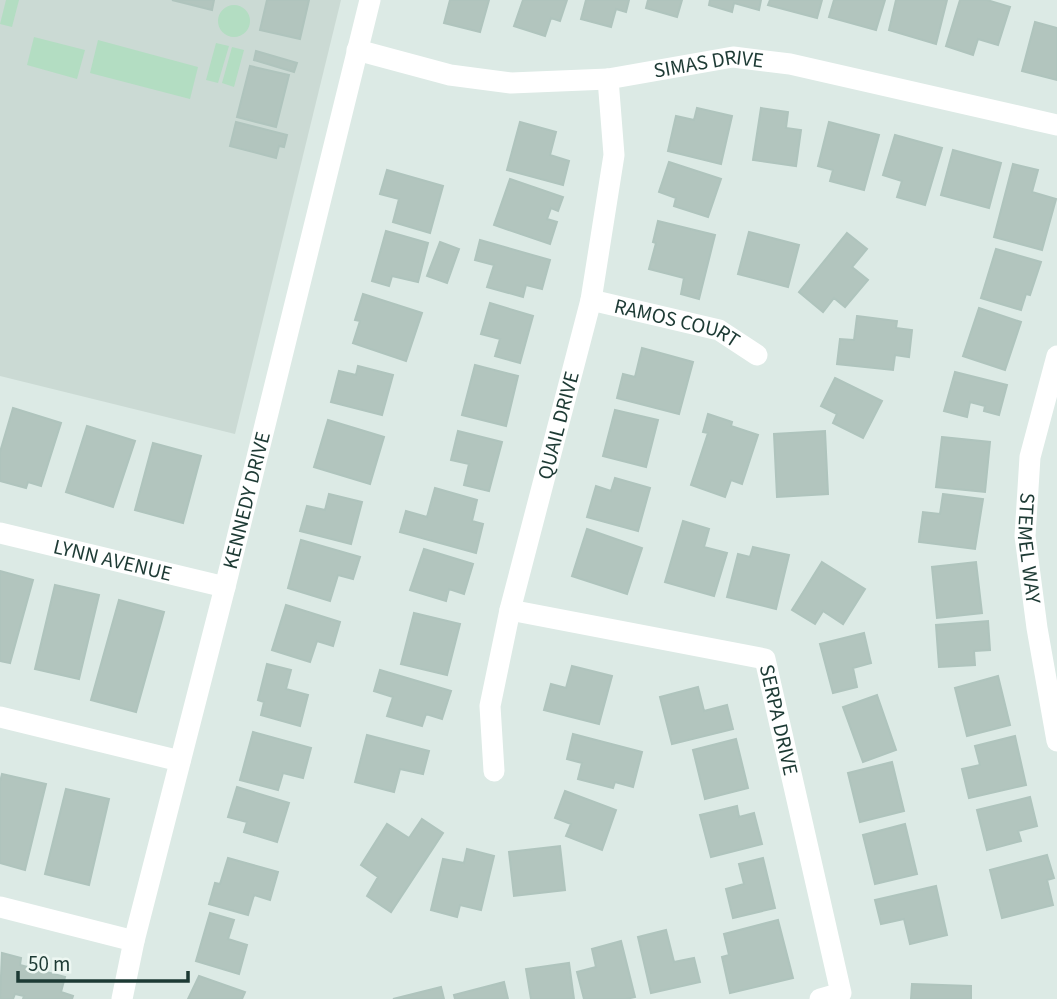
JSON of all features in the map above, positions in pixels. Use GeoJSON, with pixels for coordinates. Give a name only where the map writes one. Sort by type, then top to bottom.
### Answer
{"type":"FeatureCollection","features":[{"type":"Feature","properties":{"kind":"street","name":"KENNEDY DRIVE"},"geometry":{"type":"LineString","coordinates":[[122,999],[134,941],[225,587],[370,0]]}},
{"type":"Feature","properties":{"kind":"street","name":"SIMAS DRIVE"},"geometry":{"type":"LineString","coordinates":[[357,50],[450,75],[511,83],[608,79],[733,57],[790,64],[1057,125]]}},
{"type":"Feature","properties":{"kind":"street","name":"QUAIL DRIVE"},"geometry":{"type":"LineString","coordinates":[[494,771],[490,706],[510,610],[591,300],[614,155],[608,79]]}},
{"type":"Feature","properties":{"kind":"street","name":"RAMOS COURT"},"geometry":{"type":"LineString","coordinates":[[591,300],[719,330],[757,355]]}},
{"type":"Feature","properties":{"kind":"street","name":"STEMEL WAY"},"geometry":{"type":"LineString","coordinates":[[1057,356],[1030,457],[1026,536],[1047,625],[1057,741]]}},
{"type":"Feature","properties":{"kind":"street","name":"LYNN AVENUE"},"geometry":{"type":"LineString","coordinates":[[0,533],[225,587]]}},
{"type":"Feature","properties":{"kind":"street","name":"SERPA DRIVE"},"geometry":{"type":"LineString","coordinates":[[510,610],[765,659],[841,993],[820,999]]}},
{"type":"Feature","properties":{"kind":"street"},"geometry":{"type":"LineString","coordinates":[[0,717],[180,761]]}},
{"type":"Feature","properties":{"kind":"street"},"geometry":{"type":"LineString","coordinates":[[0,907],[134,941]]}},
{"type":"Feature","properties":{"kind":"shaded area"},"geometry":{"type":"Polygon","coordinates":[[[0,0],[341,0],[235,434],[0,376],[0,0]]]}},
{"type":"Feature","properties":{"kind":"green space"},"geometry":{"type":"Polygon","coordinates":[[[6,0],[19,0],[12,27],[0,24],[6,0]]]}},
{"type":"Feature","properties":{"kind":"green space"},"geometry":{"type":"Polygon","coordinates":[[[234,5],[245,10],[250,21],[245,32],[234,37],[223,32],[218,21],[223,10],[234,5]]]}},
{"type":"Feature","properties":{"kind":"green space"},"geometry":{"type":"Polygon","coordinates":[[[34,37],[85,50],[77,79],[27,65],[34,37]]]}},
{"type":"Feature","properties":{"kind":"green space"},"geometry":{"type":"Polygon","coordinates":[[[98,40],[198,67],[190,99],[90,73],[98,40]]]}},
{"type":"Feature","properties":{"kind":"green space"},"geometry":{"type":"Polygon","coordinates":[[[216,43],[229,46],[218,83],[206,80],[216,43]]]}},
{"type":"Feature","properties":{"kind":"green space"},"geometry":{"type":"Polygon","coordinates":[[[232,47],[244,50],[234,87],[222,83],[232,47]]]}},
{"type":"Feature","properties":{"kind":"building"},"geometry":{"type":"Polygon","coordinates":[[[172,0],[214,0],[212,10],[172,0]]]}},
{"type":"Feature","properties":{"kind":"building"},"geometry":{"type":"Polygon","coordinates":[[[267,0],[309,0],[300,39],[260,30],[267,0]]]}},
{"type":"Feature","properties":{"kind":"building"},"geometry":{"type":"Polygon","coordinates":[[[450,0],[489,0],[480,32],[444,23],[450,0]]]}},
{"type":"Feature","properties":{"kind":"building"},"geometry":{"type":"Polygon","coordinates":[[[523,0],[567,0],[560,21],[551,18],[545,36],[514,26],[523,0]]]}},
{"type":"Feature","properties":{"kind":"building"},"geometry":{"type":"Polygon","coordinates":[[[586,0],[629,0],[626,12],[616,9],[611,27],[581,19],[586,0]]]}},
{"type":"Feature","properties":{"kind":"building"},"geometry":{"type":"Polygon","coordinates":[[[648,0],[682,0],[677,17],[646,8],[648,0]]]}},
{"type":"Feature","properties":{"kind":"building"},"geometry":{"type":"Polygon","coordinates":[[[710,0],[761,0],[759,10],[734,3],[732,12],[709,5],[710,0]]]}},
{"type":"Feature","properties":{"kind":"building"},"geometry":{"type":"Polygon","coordinates":[[[770,0],[822,0],[817,18],[768,5],[770,0]]]}},
{"type":"Feature","properties":{"kind":"building"},"geometry":{"type":"Polygon","coordinates":[[[834,0],[885,0],[876,30],[829,17],[834,0]]]}},
{"type":"Feature","properties":{"kind":"building"},"geometry":{"type":"Polygon","coordinates":[[[896,0],[947,0],[936,44],[889,30],[896,0]]]}},
{"type":"Feature","properties":{"kind":"building"},"geometry":{"type":"Polygon","coordinates":[[[960,0],[987,0],[1010,7],[998,45],[978,39],[973,55],[946,46],[960,0]]]}},
{"type":"Feature","properties":{"kind":"building"},"geometry":{"type":"Polygon","coordinates":[[[1035,22],[1057,28],[1057,80],[1022,71],[1035,22]]]}},
{"type":"Feature","properties":{"kind":"building"},"geometry":{"type":"Polygon","coordinates":[[[256,51],[297,63],[294,72],[254,60],[256,51]]]}},
{"type":"Feature","properties":{"kind":"building"},"geometry":{"type":"Polygon","coordinates":[[[250,66],[289,75],[276,127],[237,117],[250,66]]]}},
{"type":"Feature","properties":{"kind":"building"},"geometry":{"type":"Polygon","coordinates":[[[697,108],[732,116],[721,164],[668,151],[676,116],[694,120],[697,108]]]}},
{"type":"Feature","properties":{"kind":"building"},"geometry":{"type":"Polygon","coordinates":[[[761,108],[788,112],[786,128],[801,130],[796,166],[753,160],[761,108]]]}},
{"type":"Feature","properties":{"kind":"building"},"geometry":{"type":"Polygon","coordinates":[[[236,122],[287,135],[284,147],[279,146],[276,158],[230,146],[236,122]]]}},
{"type":"Feature","properties":{"kind":"building"},"geometry":{"type":"Polygon","coordinates":[[[520,122],[556,132],[550,155],[569,161],[563,185],[507,170],[520,122]]]}},
{"type":"Feature","properties":{"kind":"building"},"geometry":{"type":"Polygon","coordinates":[[[829,122],[879,135],[864,190],[830,181],[833,170],[818,166],[829,122]]]}},
{"type":"Feature","properties":{"kind":"building"},"geometry":{"type":"Polygon","coordinates":[[[895,135],[942,148],[925,205],[897,197],[902,181],[883,175],[895,135]]]}},
{"type":"Feature","properties":{"kind":"building"},"geometry":{"type":"Polygon","coordinates":[[[953,150],[1001,163],[989,208],[941,195],[953,150]]]}},
{"type":"Feature","properties":{"kind":"building"},"geometry":{"type":"Polygon","coordinates":[[[669,162],[721,179],[708,217],[674,206],[676,198],[659,192],[669,162]]]}},
{"type":"Feature","properties":{"kind":"building"},"geometry":{"type":"Polygon","coordinates":[[[1013,164],[1038,170],[1032,192],[1056,199],[1042,250],[994,237],[1013,164]]]}},
{"type":"Feature","properties":{"kind":"building"},"geometry":{"type":"Polygon","coordinates":[[[387,170],[443,186],[430,233],[393,222],[399,199],[380,194],[387,170]]]}},
{"type":"Feature","properties":{"kind":"building"},"geometry":{"type":"Polygon","coordinates":[[[510,179],[563,197],[558,211],[551,208],[547,219],[557,222],[550,244],[494,225],[510,179]]]}},
{"type":"Feature","properties":{"kind":"building"},"geometry":{"type":"Polygon","coordinates":[[[658,221],[715,235],[699,299],[681,294],[684,278],[649,269],[658,221]]]}},
{"type":"Feature","properties":{"kind":"building"},"geometry":{"type":"Polygon","coordinates":[[[386,231],[428,243],[418,282],[392,276],[389,286],[372,281],[386,231]]]}},
{"type":"Feature","properties":{"kind":"building"},"geometry":{"type":"Polygon","coordinates":[[[749,232],[799,245],[788,287],[738,274],[749,232]]]}},
{"type":"Feature","properties":{"kind":"building"},"geometry":{"type":"Polygon","coordinates":[[[847,233],[867,249],[852,267],[868,280],[845,307],[834,298],[823,312],[799,292],[847,233]]]}},
{"type":"Feature","properties":{"kind":"building"},"geometry":{"type":"Polygon","coordinates":[[[480,240],[550,260],[542,289],[526,285],[523,297],[487,287],[494,265],[475,260],[480,240]]]}},
{"type":"Feature","properties":{"kind":"building"},"geometry":{"type":"Polygon","coordinates":[[[440,242],[459,249],[447,283],[427,276],[440,242]]]}},
{"type":"Feature","properties":{"kind":"building"},"geometry":{"type":"Polygon","coordinates":[[[996,249],[1041,262],[1030,295],[1026,294],[1021,310],[981,298],[996,249]]]}},
{"type":"Feature","properties":{"kind":"building"},"geometry":{"type":"Polygon","coordinates":[[[363,294],[422,313],[406,361],[353,343],[360,321],[355,320],[363,294]]]}},
{"type":"Feature","properties":{"kind":"building"},"geometry":{"type":"Polygon","coordinates":[[[490,303],[533,316],[520,363],[495,356],[500,339],[481,334],[490,303]]]}},
{"type":"Feature","properties":{"kind":"building"},"geometry":{"type":"Polygon","coordinates":[[[979,308],[1021,322],[1005,370],[963,356],[979,308]]]}},
{"type":"Feature","properties":{"kind":"building"},"geometry":{"type":"Polygon","coordinates":[[[857,316],[897,321],[896,328],[912,330],[909,357],[895,355],[893,370],[837,364],[840,339],[854,340],[857,316]]]}},
{"type":"Feature","properties":{"kind":"building"},"geometry":{"type":"Polygon","coordinates":[[[642,348],[693,362],[679,414],[617,398],[623,374],[635,377],[642,348]]]}},
{"type":"Feature","properties":{"kind":"building"},"geometry":{"type":"Polygon","coordinates":[[[475,365],[518,376],[506,426],[462,415],[475,365]]]}},
{"type":"Feature","properties":{"kind":"building"},"geometry":{"type":"Polygon","coordinates":[[[358,366],[393,375],[382,415],[331,402],[339,371],[356,375],[358,366]]]}},
{"type":"Feature","properties":{"kind":"building"},"geometry":{"type":"Polygon","coordinates":[[[955,372],[1007,385],[999,415],[984,411],[985,406],[970,402],[967,417],[944,411],[955,372]]]}},
{"type":"Feature","properties":{"kind":"building"},"geometry":{"type":"Polygon","coordinates":[[[835,378],[882,401],[863,438],[833,423],[837,414],[821,406],[835,378]]]}},
{"type":"Feature","properties":{"kind":"building"},"geometry":{"type":"Polygon","coordinates":[[[13,408],[61,423],[41,486],[28,482],[26,488],[0,481],[0,452],[13,408]]]}},
{"type":"Feature","properties":{"kind":"building"},"geometry":{"type":"Polygon","coordinates":[[[615,410],[658,420],[646,467],[603,456],[615,410]]]}},
{"type":"Feature","properties":{"kind":"building"},"geometry":{"type":"Polygon","coordinates":[[[708,414],[732,422],[731,426],[758,435],[742,484],[731,480],[725,497],[691,485],[708,433],[703,432],[708,414]]]}},
{"type":"Feature","properties":{"kind":"building"},"geometry":{"type":"Polygon","coordinates":[[[328,420],[384,437],[370,484],[314,467],[328,420]]]}},
{"type":"Feature","properties":{"kind":"building"},"geometry":{"type":"Polygon","coordinates":[[[87,426],[135,441],[113,507],[66,492],[87,426]]]}},
{"type":"Feature","properties":{"kind":"building"},"geometry":{"type":"Polygon","coordinates":[[[458,431],[502,442],[489,491],[464,485],[469,464],[451,460],[458,431]]]}},
{"type":"Feature","properties":{"kind":"building"},"geometry":{"type":"Polygon","coordinates":[[[825,431],[828,494],[777,497],[774,434],[825,431]]]}},
{"type":"Feature","properties":{"kind":"building"},"geometry":{"type":"Polygon","coordinates":[[[942,437],[990,442],[985,492],[936,487],[942,437]]]}},
{"type":"Feature","properties":{"kind":"building"},"geometry":{"type":"Polygon","coordinates":[[[153,443],[201,456],[183,523],[135,510],[153,443]]]}},
{"type":"Feature","properties":{"kind":"building"},"geometry":{"type":"Polygon","coordinates":[[[615,478],[650,488],[638,531],[587,517],[596,486],[611,491],[615,478]]]}},
{"type":"Feature","properties":{"kind":"building"},"geometry":{"type":"Polygon","coordinates":[[[435,488],[477,500],[472,521],[483,524],[476,553],[400,532],[406,511],[427,517],[435,488]]]}},
{"type":"Feature","properties":{"kind":"building"},"geometry":{"type":"Polygon","coordinates":[[[329,494],[362,502],[351,544],[300,531],[307,506],[325,510],[329,494]]]}},
{"type":"Feature","properties":{"kind":"building"},"geometry":{"type":"Polygon","coordinates":[[[943,494],[983,499],[975,549],[919,542],[923,512],[940,514],[943,494]]]}},
{"type":"Feature","properties":{"kind":"building"},"geometry":{"type":"Polygon","coordinates":[[[683,521],[709,529],[704,547],[727,553],[714,596],[665,582],[683,521]]]}},
{"type":"Feature","properties":{"kind":"building"},"geometry":{"type":"Polygon","coordinates":[[[587,529],[642,548],[627,594],[572,576],[587,529]]]}},
{"type":"Feature","properties":{"kind":"building"},"geometry":{"type":"Polygon","coordinates":[[[301,540],[360,557],[353,579],[338,575],[330,601],[288,588],[301,540]]]}},
{"type":"Feature","properties":{"kind":"building"},"geometry":{"type":"Polygon","coordinates":[[[753,547],[789,555],[776,609],[727,597],[738,554],[750,557],[753,547]]]}},
{"type":"Feature","properties":{"kind":"building"},"geometry":{"type":"Polygon","coordinates":[[[424,549],[473,564],[464,594],[449,589],[446,601],[410,590],[424,549]]]}},
{"type":"Feature","properties":{"kind":"building"},"geometry":{"type":"Polygon","coordinates":[[[822,562],[865,589],[843,624],[823,611],[815,624],[792,610],[822,562]]]}},
{"type":"Feature","properties":{"kind":"building"},"geometry":{"type":"Polygon","coordinates":[[[976,562],[982,613],[937,618],[932,567],[976,562]]]}},
{"type":"Feature","properties":{"kind":"building"},"geometry":{"type":"Polygon","coordinates":[[[0,571],[33,580],[10,663],[0,661],[0,571]]]}},
{"type":"Feature","properties":{"kind":"building"},"geometry":{"type":"Polygon","coordinates":[[[55,585],[99,595],[79,679],[35,669],[55,585]]]}},
{"type":"Feature","properties":{"kind":"building"},"geometry":{"type":"Polygon","coordinates":[[[119,600],[164,612],[136,712],[91,700],[119,600]]]}},
{"type":"Feature","properties":{"kind":"building"},"geometry":{"type":"Polygon","coordinates":[[[286,605],[340,622],[333,646],[317,641],[310,662],[272,650],[286,605]]]}},
{"type":"Feature","properties":{"kind":"building"},"geometry":{"type":"Polygon","coordinates":[[[414,613],[460,624],[447,675],[401,664],[414,613]]]}},
{"type":"Feature","properties":{"kind":"building"},"geometry":{"type":"Polygon","coordinates":[[[988,621],[990,650],[974,651],[975,665],[939,667],[936,625],[988,621]]]}},
{"type":"Feature","properties":{"kind":"building"},"geometry":{"type":"Polygon","coordinates":[[[864,633],[871,663],[853,668],[857,687],[833,693],[820,644],[864,633]]]}},
{"type":"Feature","properties":{"kind":"building"},"geometry":{"type":"Polygon","coordinates":[[[267,664],[291,670],[286,689],[308,695],[300,726],[261,715],[264,702],[258,700],[267,664]]]}},
{"type":"Feature","properties":{"kind":"building"},"geometry":{"type":"Polygon","coordinates":[[[572,666],[612,676],[599,724],[544,710],[551,684],[566,688],[572,666]]]}},
{"type":"Feature","properties":{"kind":"building"},"geometry":{"type":"Polygon","coordinates":[[[380,670],[451,691],[442,719],[426,714],[422,726],[387,716],[393,697],[374,691],[380,670]]]}},
{"type":"Feature","properties":{"kind":"building"},"geometry":{"type":"Polygon","coordinates":[[[998,676],[1010,725],[967,736],[955,688],[998,676]]]}},
{"type":"Feature","properties":{"kind":"building"},"geometry":{"type":"Polygon","coordinates":[[[698,687],[704,711],[727,705],[733,729],[672,744],[660,697],[698,687]]]}},
{"type":"Feature","properties":{"kind":"building"},"geometry":{"type":"Polygon","coordinates":[[[877,695],[896,750],[863,762],[843,707],[877,695]]]}},
{"type":"Feature","properties":{"kind":"building"},"geometry":{"type":"Polygon","coordinates":[[[253,732],[311,748],[303,778],[283,773],[278,790],[240,780],[253,732]]]}},
{"type":"Feature","properties":{"kind":"building"},"geometry":{"type":"Polygon","coordinates":[[[573,734],[642,752],[633,787],[615,782],[613,788],[578,779],[582,763],[567,759],[573,734]]]}},
{"type":"Feature","properties":{"kind":"building"},"geometry":{"type":"Polygon","coordinates":[[[367,735],[429,751],[423,774],[400,769],[394,792],[355,782],[367,735]]]}},
{"type":"Feature","properties":{"kind":"building"},"geometry":{"type":"Polygon","coordinates":[[[1015,736],[1026,785],[969,798],[962,769],[980,765],[975,746],[1015,736]]]}},
{"type":"Feature","properties":{"kind":"building"},"geometry":{"type":"Polygon","coordinates":[[[736,739],[748,788],[705,799],[693,750],[736,739]]]}},
{"type":"Feature","properties":{"kind":"building"},"geometry":{"type":"Polygon","coordinates":[[[892,762],[904,811],[860,822],[848,773],[892,762]]]}},
{"type":"Feature","properties":{"kind":"building"},"geometry":{"type":"Polygon","coordinates":[[[2,774],[46,784],[25,870],[0,863],[2,774]]]}},
{"type":"Feature","properties":{"kind":"building"},"geometry":{"type":"Polygon","coordinates":[[[237,787],[289,803],[277,842],[244,832],[247,822],[228,817],[237,787]]]}},
{"type":"Feature","properties":{"kind":"building"},"geometry":{"type":"Polygon","coordinates":[[[66,789],[109,799],[89,885],[45,874],[66,789]]]}},
{"type":"Feature","properties":{"kind":"building"},"geometry":{"type":"Polygon","coordinates":[[[565,791],[616,810],[602,850],[566,836],[571,824],[555,818],[565,791]]]}},
{"type":"Feature","properties":{"kind":"building"},"geometry":{"type":"Polygon","coordinates":[[[1030,797],[1037,826],[1018,831],[1021,841],[987,850],[977,810],[1030,797]]]}},
{"type":"Feature","properties":{"kind":"building"},"geometry":{"type":"Polygon","coordinates":[[[737,806],[739,817],[754,813],[762,844],[711,857],[700,815],[737,806]]]}},
{"type":"Feature","properties":{"kind":"building"},"geometry":{"type":"Polygon","coordinates":[[[422,819],[443,833],[391,912],[367,896],[378,877],[361,865],[387,824],[409,838],[422,819]]]}},
{"type":"Feature","properties":{"kind":"building"},"geometry":{"type":"Polygon","coordinates":[[[905,824],[917,874],[875,884],[863,835],[905,824]]]}},
{"type":"Feature","properties":{"kind":"building"},"geometry":{"type":"Polygon","coordinates":[[[560,846],[565,890],[514,896],[509,852],[560,846]]]}},
{"type":"Feature","properties":{"kind":"building"},"geometry":{"type":"Polygon","coordinates":[[[467,849],[494,856],[481,910],[460,905],[457,917],[431,910],[443,859],[464,863],[467,849]]]}},
{"type":"Feature","properties":{"kind":"building"},"geometry":{"type":"Polygon","coordinates":[[[1047,855],[1054,878],[1047,880],[1053,905],[1002,918],[990,870],[1047,855]]]}},
{"type":"Feature","properties":{"kind":"building"},"geometry":{"type":"Polygon","coordinates":[[[228,858],[278,872],[270,900],[254,895],[248,915],[209,904],[215,883],[220,884],[228,858]]]}},
{"type":"Feature","properties":{"kind":"building"},"geometry":{"type":"Polygon","coordinates":[[[763,858],[775,908],[733,918],[726,889],[744,884],[739,864],[763,858]]]}},
{"type":"Feature","properties":{"kind":"building"},"geometry":{"type":"Polygon","coordinates":[[[936,886],[947,935],[910,944],[904,919],[881,924],[875,900],[936,886]]]}},
{"type":"Feature","properties":{"kind":"building"},"geometry":{"type":"Polygon","coordinates":[[[210,913],[234,920],[228,939],[247,945],[239,974],[196,961],[210,913]]]}},
{"type":"Feature","properties":{"kind":"building"},"geometry":{"type":"Polygon","coordinates":[[[778,920],[793,978],[730,993],[722,957],[729,955],[724,934],[778,920]]]}},
{"type":"Feature","properties":{"kind":"building"},"geometry":{"type":"Polygon","coordinates":[[[666,930],[674,962],[694,958],[700,982],[651,993],[638,937],[666,930]]]}},
{"type":"Feature","properties":{"kind":"building"},"geometry":{"type":"Polygon","coordinates":[[[621,941],[635,997],[584,999],[577,972],[596,967],[592,949],[621,941]]]}},
{"type":"Feature","properties":{"kind":"building"},"geometry":{"type":"Polygon","coordinates":[[[2,953],[21,958],[20,965],[65,977],[61,992],[73,996],[72,999],[23,999],[24,996],[15,994],[13,999],[0,999],[2,953]]]}},
{"type":"Feature","properties":{"kind":"building"},"geometry":{"type":"Polygon","coordinates":[[[569,963],[574,999],[531,999],[526,969],[569,963]]]}},
{"type":"Feature","properties":{"kind":"building"},"geometry":{"type":"Polygon","coordinates":[[[199,976],[245,992],[242,999],[188,999],[199,976]]]}},
{"type":"Feature","properties":{"kind":"building"},"geometry":{"type":"Polygon","coordinates":[[[504,982],[508,999],[455,999],[454,995],[504,982]]]}},
{"type":"Feature","properties":{"kind":"building"},"geometry":{"type":"Polygon","coordinates":[[[912,984],[971,986],[971,999],[911,999],[912,984]]]}},
{"type":"Feature","properties":{"kind":"building"},"geometry":{"type":"Polygon","coordinates":[[[441,987],[444,999],[393,999],[441,987]]]}}]}
